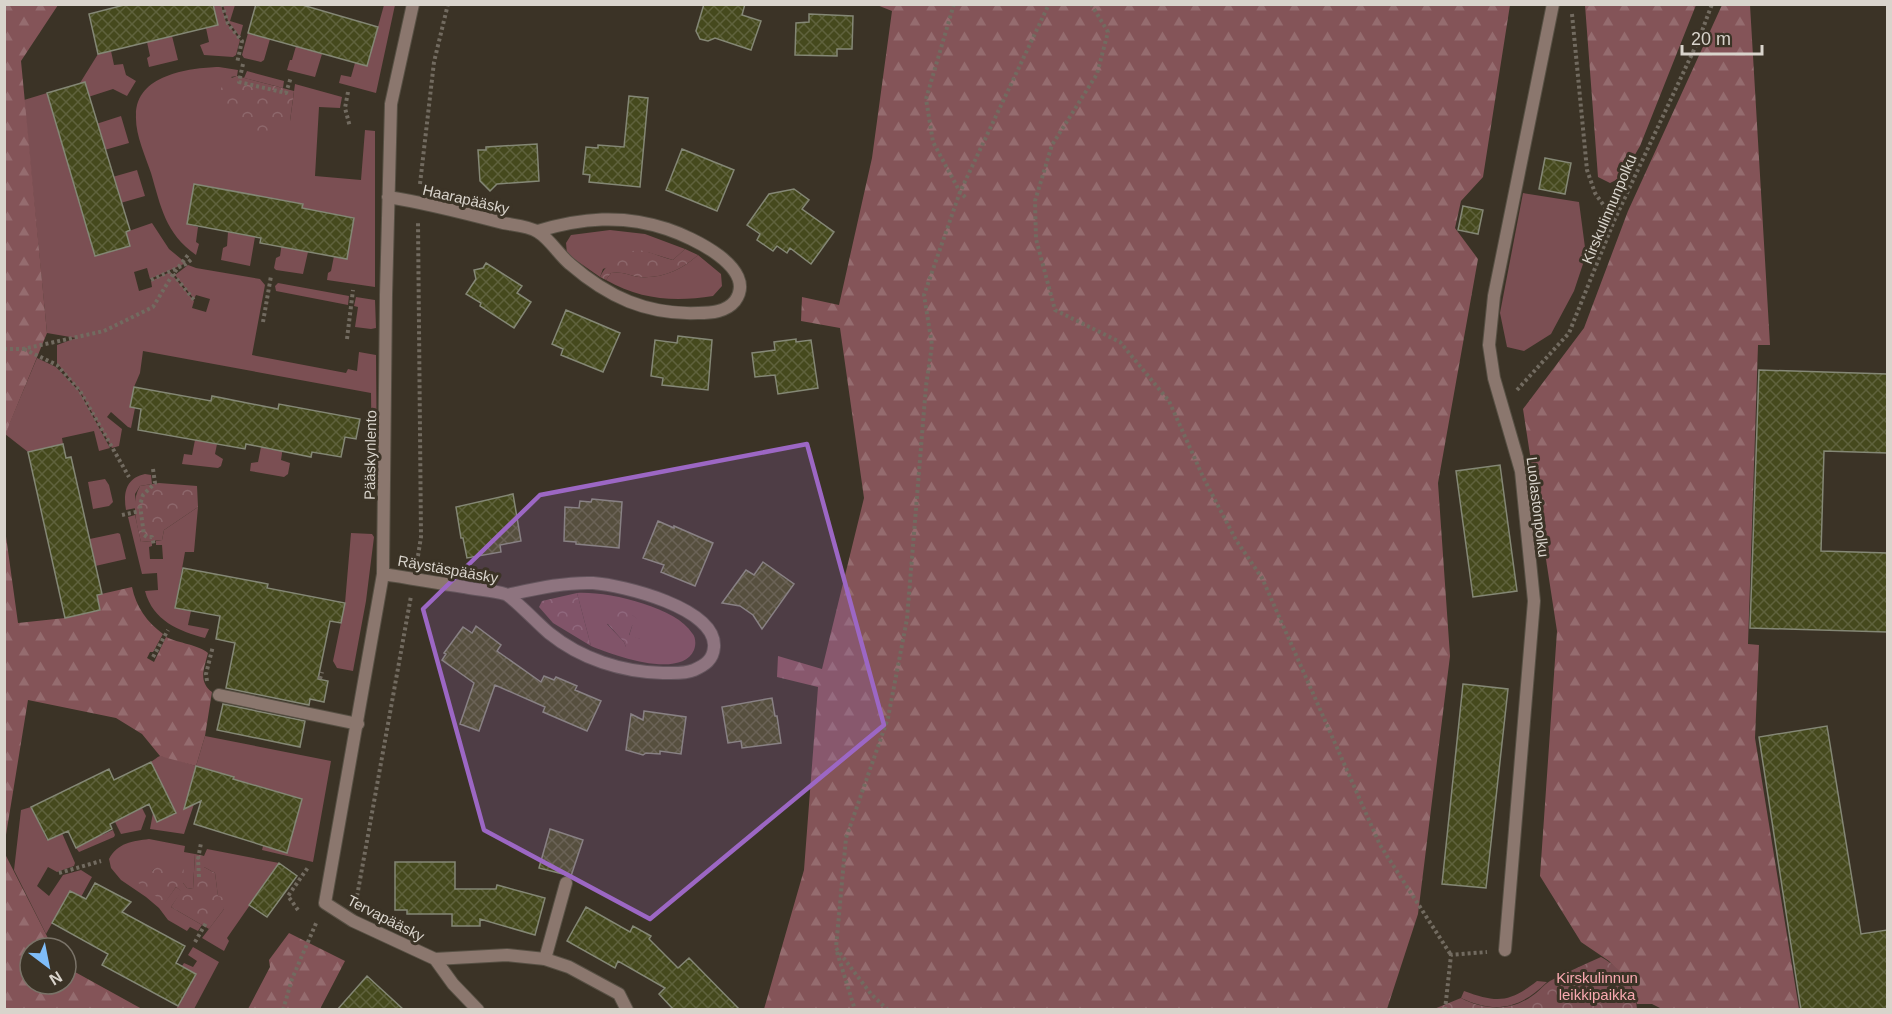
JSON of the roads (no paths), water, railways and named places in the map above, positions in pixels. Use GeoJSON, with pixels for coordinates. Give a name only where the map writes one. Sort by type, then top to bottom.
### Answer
{"type":"FeatureCollection","features":[{"type":"Feature","properties":{"kind":"street","name":"Pääskynlento"},"geometry":{"type":"LineString","coordinates":[[325,903],[383,574],[391,104],[413,4]]}},
{"type":"Feature","properties":{"kind":"street","name":"Luolastonpolku"},"geometry":{"type":"LineString","coordinates":[[1505,950],[1534,601],[1521,471],[1494,378],[1489,345],[1494,296],[1553,4]]}},
{"type":"Feature","properties":{"kind":"street","name":"Haarapääsky"},"geometry":{"type":"LineString","coordinates":[[388,197],[538,231]]}},
{"type":"Feature","properties":{"kind":"street"},"geometry":{"type":"LineString","coordinates":[[593,219],[630,222],[667,229],[701,244],[728,263],[741,282],[739,295],[722,311],[710,313],[669,313],[637,305],[606,292],[570,264],[538,231],[567,222],[593,219]]}},
{"type":"Feature","properties":{"kind":"street","name":"Räystäspääsky"},"geometry":{"type":"LineString","coordinates":[[383,574],[507,595],[574,583],[610,585],[640,592],[688,612],[710,632],[714,650],[705,665],[690,672],[631,670],[604,664],[563,644],[507,595]]}},
{"type":"Feature","properties":{"kind":"street"},"geometry":{"type":"LineString","coordinates":[[219,695],[358,724]]}},
{"type":"Feature","properties":{"kind":"street"},"geometry":{"type":"LineString","coordinates":[[545,959],[566,883]]}},
{"type":"Feature","properties":{"kind":"street","name":"Tervapääsky"},"geometry":{"type":"LineString","coordinates":[[325,903],[353,921],[435,959],[507,955],[545,959],[569,967],[619,994],[627,1010]]}},
{"type":"Feature","properties":{"kind":"street","name":"Tervapääsky"},"geometry":{"type":"LineString","coordinates":[[435,959],[453,984],[478,1010]]}},
{"type":"Feature","properties":{"kind":"park label","name":"Kirskulinnun leikkipaikka"},"geometry":{"type":"Point","coordinates":[1597,986]}}]}
